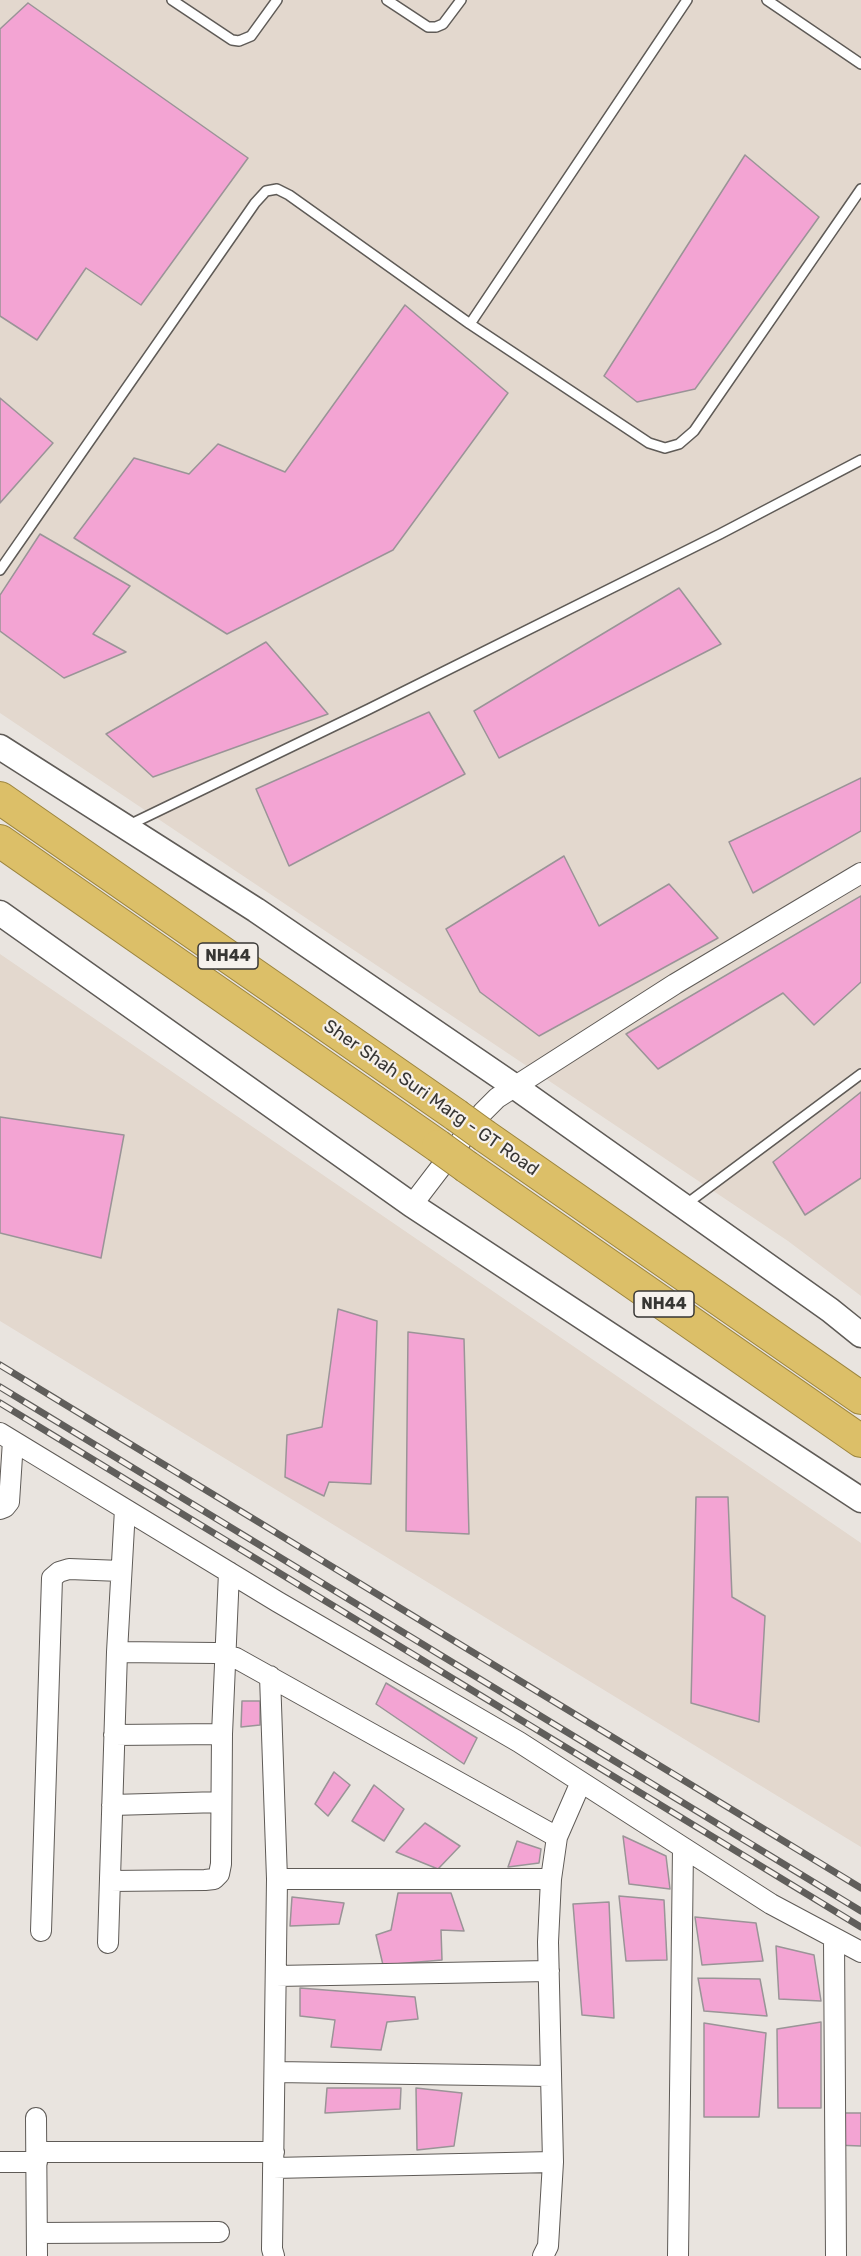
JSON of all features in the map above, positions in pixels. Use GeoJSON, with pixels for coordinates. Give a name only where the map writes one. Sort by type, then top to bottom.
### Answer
{"type":"FeatureCollection","features":[{"type":"Feature","properties":{"kind":"highway","name":"Sher Shah Suri Marg - GT Road"},"geometry":{"type":"LineString","coordinates":[[0,798],[861,1398]]}},
{"type":"Feature","properties":{"kind":"highway","name":"Sher Shah Suri Marg - GT Road"},"geometry":{"type":"LineString","coordinates":[[0,841],[861,1441]]}},
{"type":"Feature","properties":{"kind":"street"},"geometry":{"type":"LineString","coordinates":[[0,747],[256,910],[514,1086],[830,1310],[861,1335]]}},
{"type":"Feature","properties":{"kind":"street"},"geometry":{"type":"LineString","coordinates":[[412,1205],[483,1112],[514,1086],[675,984],[861,873]]}},
{"type":"Feature","properties":{"kind":"street"},"geometry":{"type":"LineString","coordinates":[[0,913],[412,1205],[861,1500]]}},
{"type":"Feature","properties":{"kind":"street"},"geometry":{"type":"LineString","coordinates":[[0,1509],[5,1508],[9,1502],[6,1437]]}},
{"type":"Feature","properties":{"kind":"street"},"geometry":{"type":"LineString","coordinates":[[6,1437],[229,1572],[519,1742],[771,1904],[861,1952]]}},
{"type":"Feature","properties":{"kind":"street"},"geometry":{"type":"LineString","coordinates":[[108,1943],[117,1652],[125,1509]]}},
{"type":"Feature","properties":{"kind":"street"},"geometry":{"type":"LineString","coordinates":[[41,1931],[52,1578],[59,1572],[69,1569],[121,1571]]}},
{"type":"Feature","properties":{"kind":"street"},"geometry":{"type":"LineString","coordinates":[[110,1881],[214,1880],[219,1874],[229,1572]]}},
{"type":"Feature","properties":{"kind":"street"},"geometry":{"type":"LineString","coordinates":[[117,1652],[226,1654],[557,1837]]}},
{"type":"Feature","properties":{"kind":"street"},"geometry":{"type":"LineString","coordinates":[[270,1677],[278,1879],[272,2249],[274,2256]]}},
{"type":"Feature","properties":{"kind":"street"},"geometry":{"type":"LineString","coordinates":[[114,1735],[222,1734]]}},
{"type":"Feature","properties":{"kind":"street"},"geometry":{"type":"LineString","coordinates":[[543,2256],[548,2246],[553,2162],[549,1971],[552,1880],[557,1837],[581,1782]]}},
{"type":"Feature","properties":{"kind":"street"},"geometry":{"type":"LineString","coordinates":[[112,1805],[221,1802]]}},
{"type":"Feature","properties":{"kind":"street"},"geometry":{"type":"LineString","coordinates":[[678,2256],[683,1848]]}},
{"type":"Feature","properties":{"kind":"street"},"geometry":{"type":"LineString","coordinates":[[278,1879],[552,1880]]}},
{"type":"Feature","properties":{"kind":"street"},"geometry":{"type":"LineString","coordinates":[[834,1938],[836,2256]]}},
{"type":"Feature","properties":{"kind":"street"},"geometry":{"type":"LineString","coordinates":[[276,1976],[549,1971]]}},
{"type":"Feature","properties":{"kind":"street"},"geometry":{"type":"LineString","coordinates":[[275,2072],[552,2076]]}},
{"type":"Feature","properties":{"kind":"street"},"geometry":{"type":"LineString","coordinates":[[36,2118],[37,2256]]}},
{"type":"Feature","properties":{"kind":"street"},"geometry":{"type":"LineString","coordinates":[[0,2162],[36,2157],[553,2162]]}},
{"type":"Feature","properties":{"kind":"street"},"geometry":{"type":"LineString","coordinates":[[37,2233],[219,2232]]}},
{"type":"Feature","properties":{"kind":"lane"},"geometry":{"type":"LineString","coordinates":[[172,0],[232,40],[239,41],[251,36],[277,0]]}},
{"type":"Feature","properties":{"kind":"lane"},"geometry":{"type":"LineString","coordinates":[[387,0],[428,27],[443,24],[461,0]]}},
{"type":"Feature","properties":{"kind":"lane"},"geometry":{"type":"LineString","coordinates":[[470,324],[687,0]]}},
{"type":"Feature","properties":{"kind":"lane"},"geometry":{"type":"LineString","coordinates":[[766,0],[861,64]]}},
{"type":"Feature","properties":{"kind":"lane"},"geometry":{"type":"LineString","coordinates":[[0,570],[248,213],[266,191],[277,189],[289,195],[470,324],[649,443],[664,448],[679,444],[694,431],[861,189]]}},
{"type":"Feature","properties":{"kind":"lane"},"geometry":{"type":"LineString","coordinates":[[125,827],[390,699],[720,534],[861,460]]}},
{"type":"Feature","properties":{"kind":"lane"},"geometry":{"type":"LineString","coordinates":[[684,1206],[861,1074]]}},
{"type":"Feature","properties":{"kind":"shaded area"},"geometry":{"type":"Polygon","coordinates":[[[0,0],[861,0],[861,1296],[788,1241],[0,713],[0,0]]]}},
{"type":"Feature","properties":{"kind":"shaded area"},"geometry":{"type":"Polygon","coordinates":[[[0,954],[861,1543],[861,1847],[0,1321],[0,954]]]}},
{"type":"Feature","properties":{"kind":"building"},"geometry":{"type":"Polygon","coordinates":[[[28,3],[248,158],[141,305],[86,268],[37,340],[0,316],[0,29],[28,3]]]}},
{"type":"Feature","properties":{"kind":"building"},"geometry":{"type":"Polygon","coordinates":[[[745,155],[819,217],[695,389],[637,402],[604,376],[745,155]]]}},
{"type":"Feature","properties":{"kind":"building"},"geometry":{"type":"Polygon","coordinates":[[[405,305],[508,393],[393,550],[227,634],[74,538],[134,458],[189,474],[218,444],[285,472],[405,305]]]}},
{"type":"Feature","properties":{"kind":"building"},"geometry":{"type":"Polygon","coordinates":[[[0,398],[53,443],[0,503],[0,398]]]}},
{"type":"Feature","properties":{"kind":"building"},"geometry":{"type":"Polygon","coordinates":[[[40,534],[130,586],[93,634],[126,652],[64,678],[0,631],[0,595],[40,534]]]}},
{"type":"Feature","properties":{"kind":"building"},"geometry":{"type":"Polygon","coordinates":[[[679,588],[721,644],[499,758],[474,711],[679,588]]]}},
{"type":"Feature","properties":{"kind":"building"},"geometry":{"type":"Polygon","coordinates":[[[266,642],[328,714],[153,777],[106,734],[266,642]]]}},
{"type":"Feature","properties":{"kind":"building"},"geometry":{"type":"Polygon","coordinates":[[[429,712],[465,774],[289,866],[256,789],[429,712]]]}},
{"type":"Feature","properties":{"kind":"building"},"geometry":{"type":"Polygon","coordinates":[[[861,778],[861,831],[753,893],[729,842],[861,778]]]}},
{"type":"Feature","properties":{"kind":"building"},"geometry":{"type":"Polygon","coordinates":[[[564,856],[599,926],[669,884],[718,938],[539,1036],[480,992],[446,929],[564,856]]]}},
{"type":"Feature","properties":{"kind":"building"},"geometry":{"type":"Polygon","coordinates":[[[861,896],[861,982],[814,1025],[783,993],[658,1069],[626,1034],[861,896]]]}},
{"type":"Feature","properties":{"kind":"building"},"geometry":{"type":"Polygon","coordinates":[[[861,1092],[861,1178],[805,1215],[773,1162],[861,1092]]]}},
{"type":"Feature","properties":{"kind":"building"},"geometry":{"type":"Polygon","coordinates":[[[0,1117],[124,1135],[101,1258],[0,1233],[0,1117]]]}},
{"type":"Feature","properties":{"kind":"building"},"geometry":{"type":"Polygon","coordinates":[[[338,1309],[377,1321],[371,1484],[329,1482],[324,1496],[285,1477],[287,1435],[322,1427],[338,1309]]]}},
{"type":"Feature","properties":{"kind":"building"},"geometry":{"type":"Polygon","coordinates":[[[408,1332],[464,1339],[469,1534],[406,1531],[408,1332]]]}},
{"type":"Feature","properties":{"kind":"building"},"geometry":{"type":"Polygon","coordinates":[[[696,1497],[728,1497],[732,1597],[765,1616],[759,1722],[691,1703],[696,1497]]]}},
{"type":"Feature","properties":{"kind":"building"},"geometry":{"type":"Polygon","coordinates":[[[386,1683],[477,1738],[464,1764],[376,1704],[386,1683]]]}},
{"type":"Feature","properties":{"kind":"building"},"geometry":{"type":"Polygon","coordinates":[[[242,1701],[260,1701],[260,1725],[241,1727],[242,1701]]]}},
{"type":"Feature","properties":{"kind":"building"},"geometry":{"type":"Polygon","coordinates":[[[334,1772],[350,1785],[328,1816],[315,1804],[334,1772]]]}},
{"type":"Feature","properties":{"kind":"building"},"geometry":{"type":"Polygon","coordinates":[[[374,1785],[404,1809],[384,1841],[352,1821],[374,1785]]]}},
{"type":"Feature","properties":{"kind":"building"},"geometry":{"type":"Polygon","coordinates":[[[425,1823],[460,1846],[438,1869],[396,1852],[425,1823]]]}},
{"type":"Feature","properties":{"kind":"building"},"geometry":{"type":"Polygon","coordinates":[[[623,1836],[666,1856],[670,1889],[629,1884],[623,1836]]]}},
{"type":"Feature","properties":{"kind":"building"},"geometry":{"type":"Polygon","coordinates":[[[517,1841],[541,1849],[539,1863],[508,1867],[517,1841]]]}},
{"type":"Feature","properties":{"kind":"building"},"geometry":{"type":"Polygon","coordinates":[[[398,1893],[451,1893],[464,1931],[441,1930],[442,1960],[383,1965],[376,1935],[391,1930],[398,1893]]]}},
{"type":"Feature","properties":{"kind":"building"},"geometry":{"type":"Polygon","coordinates":[[[619,1896],[664,1900],[667,1960],[626,1961],[619,1896]]]}},
{"type":"Feature","properties":{"kind":"building"},"geometry":{"type":"Polygon","coordinates":[[[292,1897],[344,1903],[339,1924],[290,1926],[292,1897]]]}},
{"type":"Feature","properties":{"kind":"building"},"geometry":{"type":"Polygon","coordinates":[[[609,1902],[614,2018],[582,2015],[573,1904],[609,1902]]]}},
{"type":"Feature","properties":{"kind":"building"},"geometry":{"type":"Polygon","coordinates":[[[695,1917],[756,1923],[763,1961],[702,1965],[695,1917]]]}},
{"type":"Feature","properties":{"kind":"building"},"geometry":{"type":"Polygon","coordinates":[[[776,1946],[814,1955],[821,2001],[779,1999],[776,1946]]]}},
{"type":"Feature","properties":{"kind":"building"},"geometry":{"type":"Polygon","coordinates":[[[698,1978],[760,1979],[767,2016],[704,2011],[698,1978]]]}},
{"type":"Feature","properties":{"kind":"building"},"geometry":{"type":"Polygon","coordinates":[[[300,1988],[415,1997],[418,2019],[387,2022],[381,2050],[331,2047],[335,2020],[300,2016],[300,1988]]]}},
{"type":"Feature","properties":{"kind":"building"},"geometry":{"type":"Polygon","coordinates":[[[821,2022],[821,2108],[778,2108],[777,2029],[821,2022]]]}},
{"type":"Feature","properties":{"kind":"building"},"geometry":{"type":"Polygon","coordinates":[[[704,2023],[766,2033],[759,2117],[704,2117],[704,2023]]]}},
{"type":"Feature","properties":{"kind":"building"},"geometry":{"type":"Polygon","coordinates":[[[327,2088],[401,2088],[400,2109],[325,2113],[327,2088]]]}},
{"type":"Feature","properties":{"kind":"building"},"geometry":{"type":"Polygon","coordinates":[[[416,2088],[462,2093],[454,2146],[417,2150],[416,2088]]]}},
{"type":"Feature","properties":{"kind":"building"},"geometry":{"type":"Polygon","coordinates":[[[835,2113],[861,2113],[861,2146],[834,2145],[835,2113]]]}},
{"type":"Feature","properties":{"kind":"railway"},"geometry":{"type":"LineString","coordinates":[[0,1365],[861,1888]]}},
{"type":"Feature","properties":{"kind":"railway"},"geometry":{"type":"LineString","coordinates":[[0,1387],[861,1911]]}},
{"type":"Feature","properties":{"kind":"railway"},"geometry":{"type":"LineString","coordinates":[[0,1403],[861,1927]]}}]}
